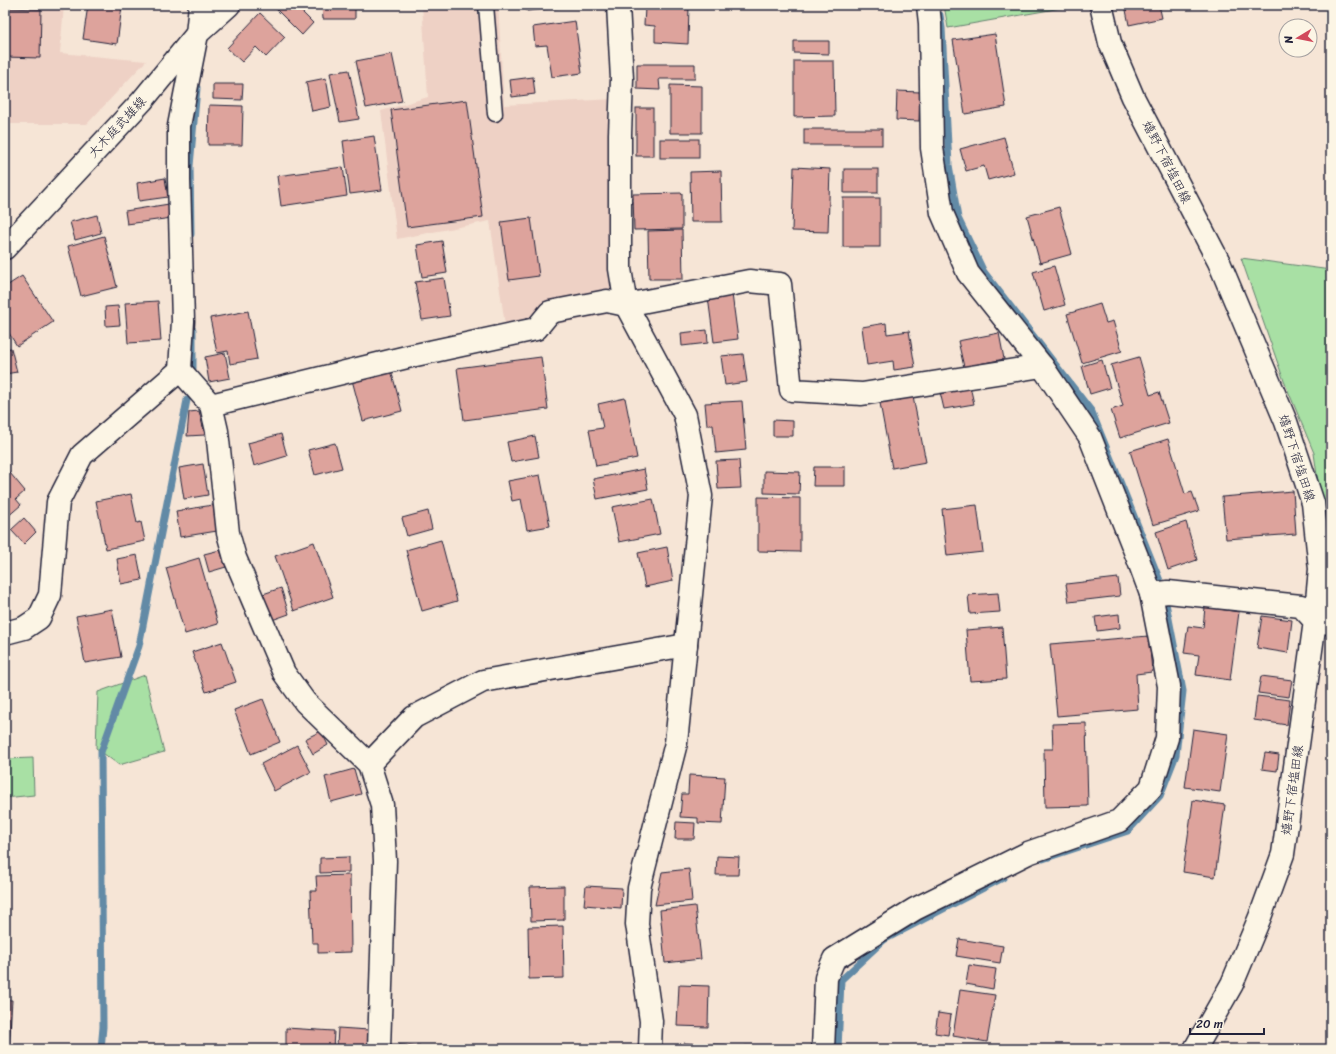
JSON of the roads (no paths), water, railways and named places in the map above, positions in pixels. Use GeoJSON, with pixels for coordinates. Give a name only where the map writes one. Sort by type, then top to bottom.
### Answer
{"type":"FeatureCollection","features":[{"type":"Feature","properties":{"kind":"street"},"geometry":{"type":"LineString","coordinates":[[200,5],[197,34],[179,126],[183,321],[180,370],[210,405],[217,431],[228,533],[235,558],[284,673],[305,702],[369,764],[382,805],[385,861],[379,1049]]}},
{"type":"Feature","properties":{"kind":"street","name":"大木庭武雄線"},"geometry":{"type":"LineString","coordinates":[[5,248],[142,101],[197,34],[229,5]]}},
{"type":"Feature","properties":{"kind":"street"},"geometry":{"type":"LineString","coordinates":[[618,5],[622,79],[620,134],[620,269],[626,305],[685,415],[701,496],[676,744],[639,888],[638,924],[651,1021],[650,1049]]}},
{"type":"Feature","properties":{"kind":"street"},"geometry":{"type":"LineString","coordinates":[[824,1049],[826,978],[834,959],[915,909],[1028,853],[1119,821],[1151,788],[1167,738],[1169,686],[1160,593],[1138,559],[1090,437],[1042,366],[968,273],[942,213],[932,148],[930,23],[928,5]]}},
{"type":"Feature","properties":{"kind":"street","name":"嬉野下宿塩田線"},"geometry":{"type":"LineString","coordinates":[[1101,5],[1110,43],[1133,97],[1219,262],[1286,422],[1313,503],[1320,569],[1323,622],[1283,854],[1260,917],[1232,984],[1195,1049]]}},
{"type":"Feature","properties":{"kind":"street"},"geometry":{"type":"LineString","coordinates":[[210,405],[411,356],[536,329],[550,312],[607,301],[626,305],[749,281],[780,284],[791,390],[862,394],[1042,366]]}},
{"type":"Feature","properties":{"kind":"street"},"geometry":{"type":"LineString","coordinates":[[5,633],[24,628],[39,618],[50,595],[58,502],[82,455],[180,370]]}},
{"type":"Feature","properties":{"kind":"street"},"geometry":{"type":"LineString","coordinates":[[1160,593],[1301,606],[1323,622]]}},
{"type":"Feature","properties":{"kind":"street"},"geometry":{"type":"LineString","coordinates":[[369,764],[414,717],[483,681],[686,645]]}},
{"type":"Feature","properties":{"kind":"lane"},"geometry":{"type":"LineString","coordinates":[[486,5],[495,114]]}},
{"type":"Feature","properties":{"kind":"waterway"},"geometry":{"type":"LineString","coordinates":[[940,15],[942,28],[949,165],[958,218],[984,272],[1092,412],[1163,588],[1183,691],[1176,755],[1160,796],[1128,831],[1043,859]]}},
{"type":"Feature","properties":{"kind":"waterway"},"geometry":{"type":"LineString","coordinates":[[191,234],[190,166],[197,88]]}},
{"type":"Feature","properties":{"kind":"waterway"},"geometry":{"type":"LineString","coordinates":[[193,330],[193,368]]}},
{"type":"Feature","properties":{"kind":"waterway"},"geometry":{"type":"LineString","coordinates":[[101,1049],[103,1027],[101,752],[139,646],[187,400]]}},
{"type":"Feature","properties":{"kind":"waterway"},"geometry":{"type":"LineString","coordinates":[[838,1049],[841,980],[884,940],[1003,878]]}}]}
